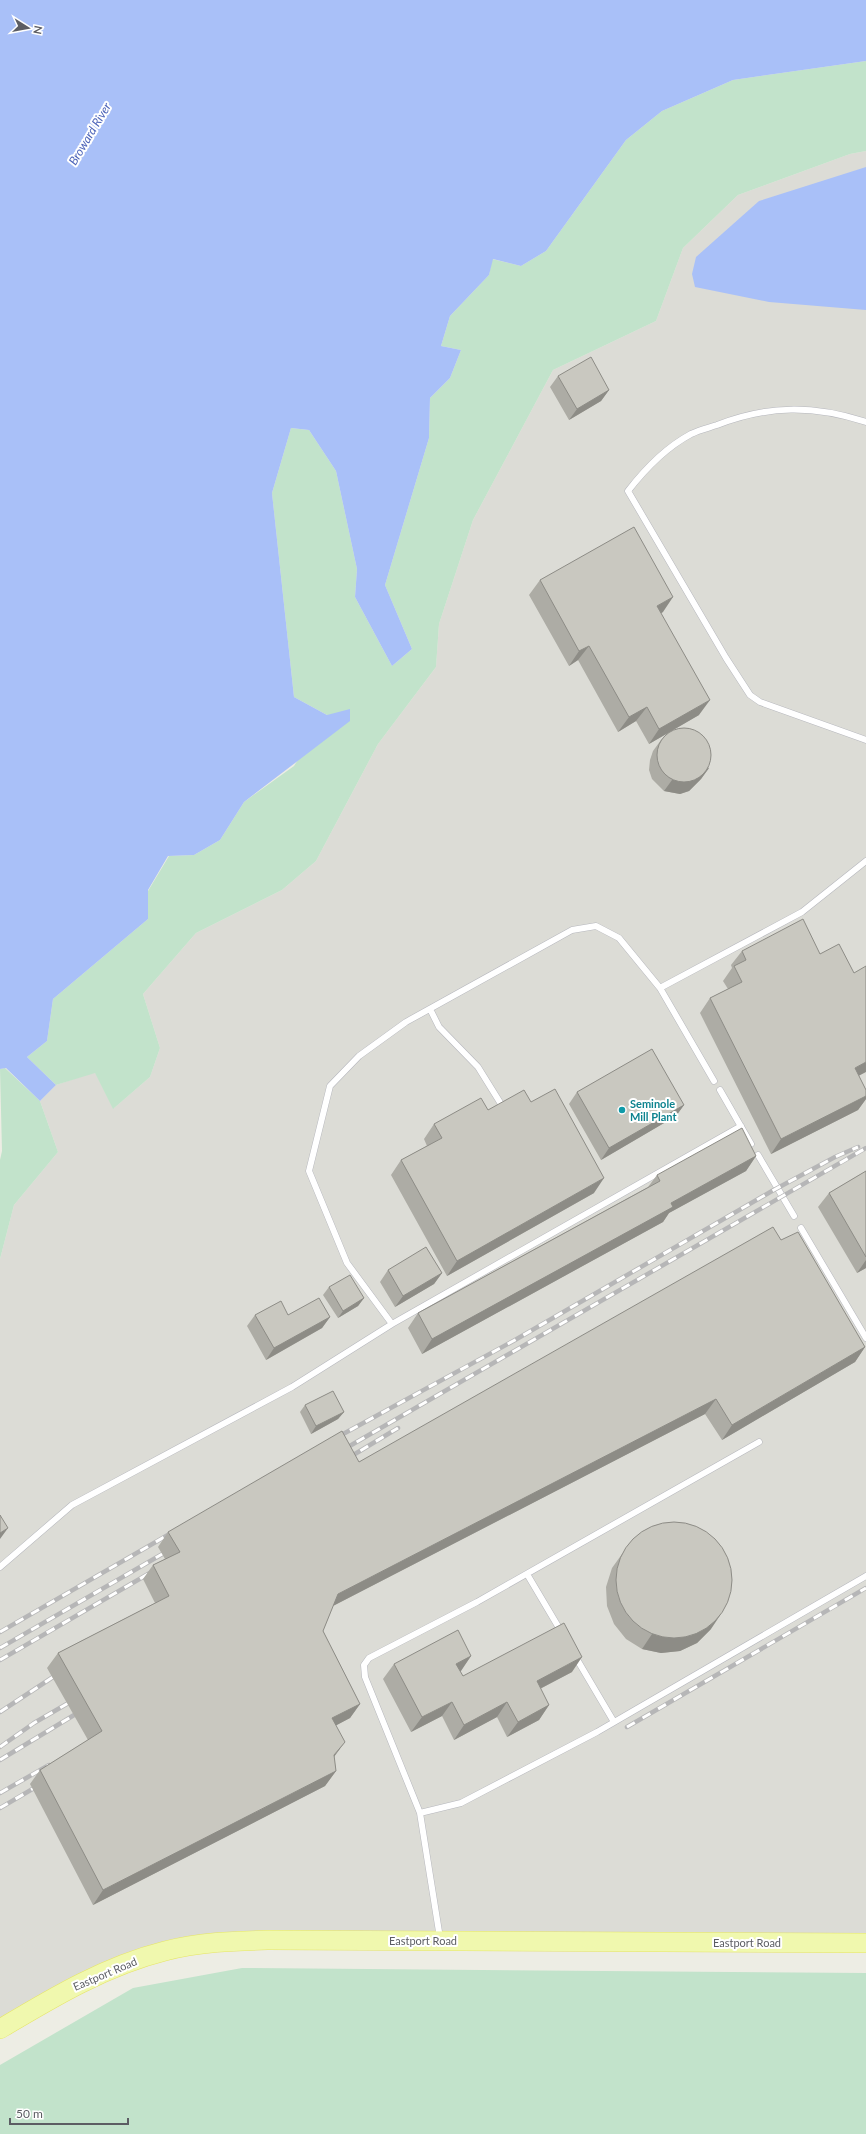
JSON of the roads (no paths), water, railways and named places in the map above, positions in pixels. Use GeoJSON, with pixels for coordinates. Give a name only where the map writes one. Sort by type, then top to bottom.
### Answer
{"type":"FeatureCollection","features":[{"type":"Feature","properties":{"kind":"main road","name":"Eastport Road"},"geometry":{"type":"LineString","coordinates":[[0,2030],[56,1996],[93,1977],[165,1951],[231,1941],[866,1943]]}},
{"type":"Feature","properties":{"kind":"lane"},"geometry":{"type":"LineString","coordinates":[[866,422],[837,413],[804,409],[760,412],[725,422],[691,434],[666,450],[642,473],[628,492],[726,658],[750,695],[760,702],[866,740]]}},
{"type":"Feature","properties":{"kind":"lane"},"geometry":{"type":"LineString","coordinates":[[660,988],[802,912],[866,861]]}},
{"type":"Feature","properties":{"kind":"lane"},"geometry":{"type":"LineString","coordinates":[[392,1324],[347,1263],[309,1172],[330,1086],[359,1056],[406,1022],[572,930],[596,926],[619,938],[660,988],[714,1081]]}},
{"type":"Feature","properties":{"kind":"lane"},"geometry":{"type":"LineString","coordinates":[[430,1009],[439,1027],[484,1076],[501,1104]]}},
{"type":"Feature","properties":{"kind":"lane"},"geometry":{"type":"LineString","coordinates":[[720,1090],[751,1144]]}},
{"type":"Feature","properties":{"kind":"lane"},"geometry":{"type":"LineString","coordinates":[[0,1567],[72,1505],[292,1387],[392,1324],[741,1126]]}},
{"type":"Feature","properties":{"kind":"lane"},"geometry":{"type":"LineString","coordinates":[[758,1155],[794,1216]]}},
{"type":"Feature","properties":{"kind":"lane"},"geometry":{"type":"LineString","coordinates":[[801,1228],[866,1338]]}},
{"type":"Feature","properties":{"kind":"lane"},"geometry":{"type":"LineString","coordinates":[[440,1941],[420,1813],[365,1677],[364,1665],[369,1658],[477,1602],[759,1442]]}},
{"type":"Feature","properties":{"kind":"lane"},"geometry":{"type":"LineString","coordinates":[[527,1574],[566,1640]]}},
{"type":"Feature","properties":{"kind":"lane"},"geometry":{"type":"LineString","coordinates":[[420,1813],[461,1803],[614,1722],[866,1576]]}},
{"type":"Feature","properties":{"kind":"lane"},"geometry":{"type":"LineString","coordinates":[[570,1647],[614,1722]]}},
{"type":"Feature","properties":{"kind":"water","name":"Broward River"},"geometry":{"type":"Polygon","coordinates":[[[0,0],[866,0],[866,61],[733,80],[662,111],[626,140],[546,251],[521,266],[493,259],[489,275],[450,316],[441,346],[461,350],[450,378],[430,398],[429,438],[385,585],[412,649],[392,666],[355,597],[357,569],[336,471],[309,430],[291,428],[272,493],[294,697],[327,715],[350,709],[350,721],[244,802],[220,840],[194,855],[168,856],[148,890],[148,919],[53,999],[47,1041],[27,1057],[56,1085],[40,1101],[6,1068],[0,1069],[0,0]]]}},
{"type":"Feature","properties":{"kind":"water"},"geometry":{"type":"Polygon","coordinates":[[[866,167],[866,310],[769,302],[695,287],[692,274],[696,257],[759,201],[866,167]]]}},
{"type":"Feature","properties":{"kind":"railway"},"geometry":{"type":"LineString","coordinates":[[334,1439],[515,1340],[772,1191],[835,1157],[858,1147]]}},
{"type":"Feature","properties":{"kind":"railway"},"geometry":{"type":"LineString","coordinates":[[341,1451],[866,1148]]}},
{"type":"Feature","properties":{"kind":"railway"},"geometry":{"type":"LineString","coordinates":[[345,1460],[398,1428]]}},
{"type":"Feature","properties":{"kind":"railway"},"geometry":{"type":"LineString","coordinates":[[0,1632],[173,1532]]}},
{"type":"Feature","properties":{"kind":"railway"},"geometry":{"type":"LineString","coordinates":[[0,1648],[171,1549]]}},
{"type":"Feature","properties":{"kind":"railway"},"geometry":{"type":"LineString","coordinates":[[0,1660],[155,1570]]}},
{"type":"Feature","properties":{"kind":"railway"},"geometry":{"type":"LineString","coordinates":[[627,1727],[866,1588]]}},
{"type":"Feature","properties":{"kind":"railway"},"geometry":{"type":"LineString","coordinates":[[0,1712],[53,1677]]}},
{"type":"Feature","properties":{"kind":"railway"},"geometry":{"type":"LineString","coordinates":[[0,1747],[34,1723],[77,1698]]}},
{"type":"Feature","properties":{"kind":"railway"},"geometry":{"type":"LineString","coordinates":[[0,1760],[84,1709]]}},
{"type":"Feature","properties":{"kind":"railway"},"geometry":{"type":"LineString","coordinates":[[0,1793],[49,1765]]}},
{"type":"Feature","properties":{"kind":"railway"},"geometry":{"type":"LineString","coordinates":[[0,1808],[41,1784]]}},
{"type":"Feature","properties":{"kind":"place","name":"Seminole Mill Plant"},"geometry":{"type":"Point","coordinates":[622,1110]}}]}
